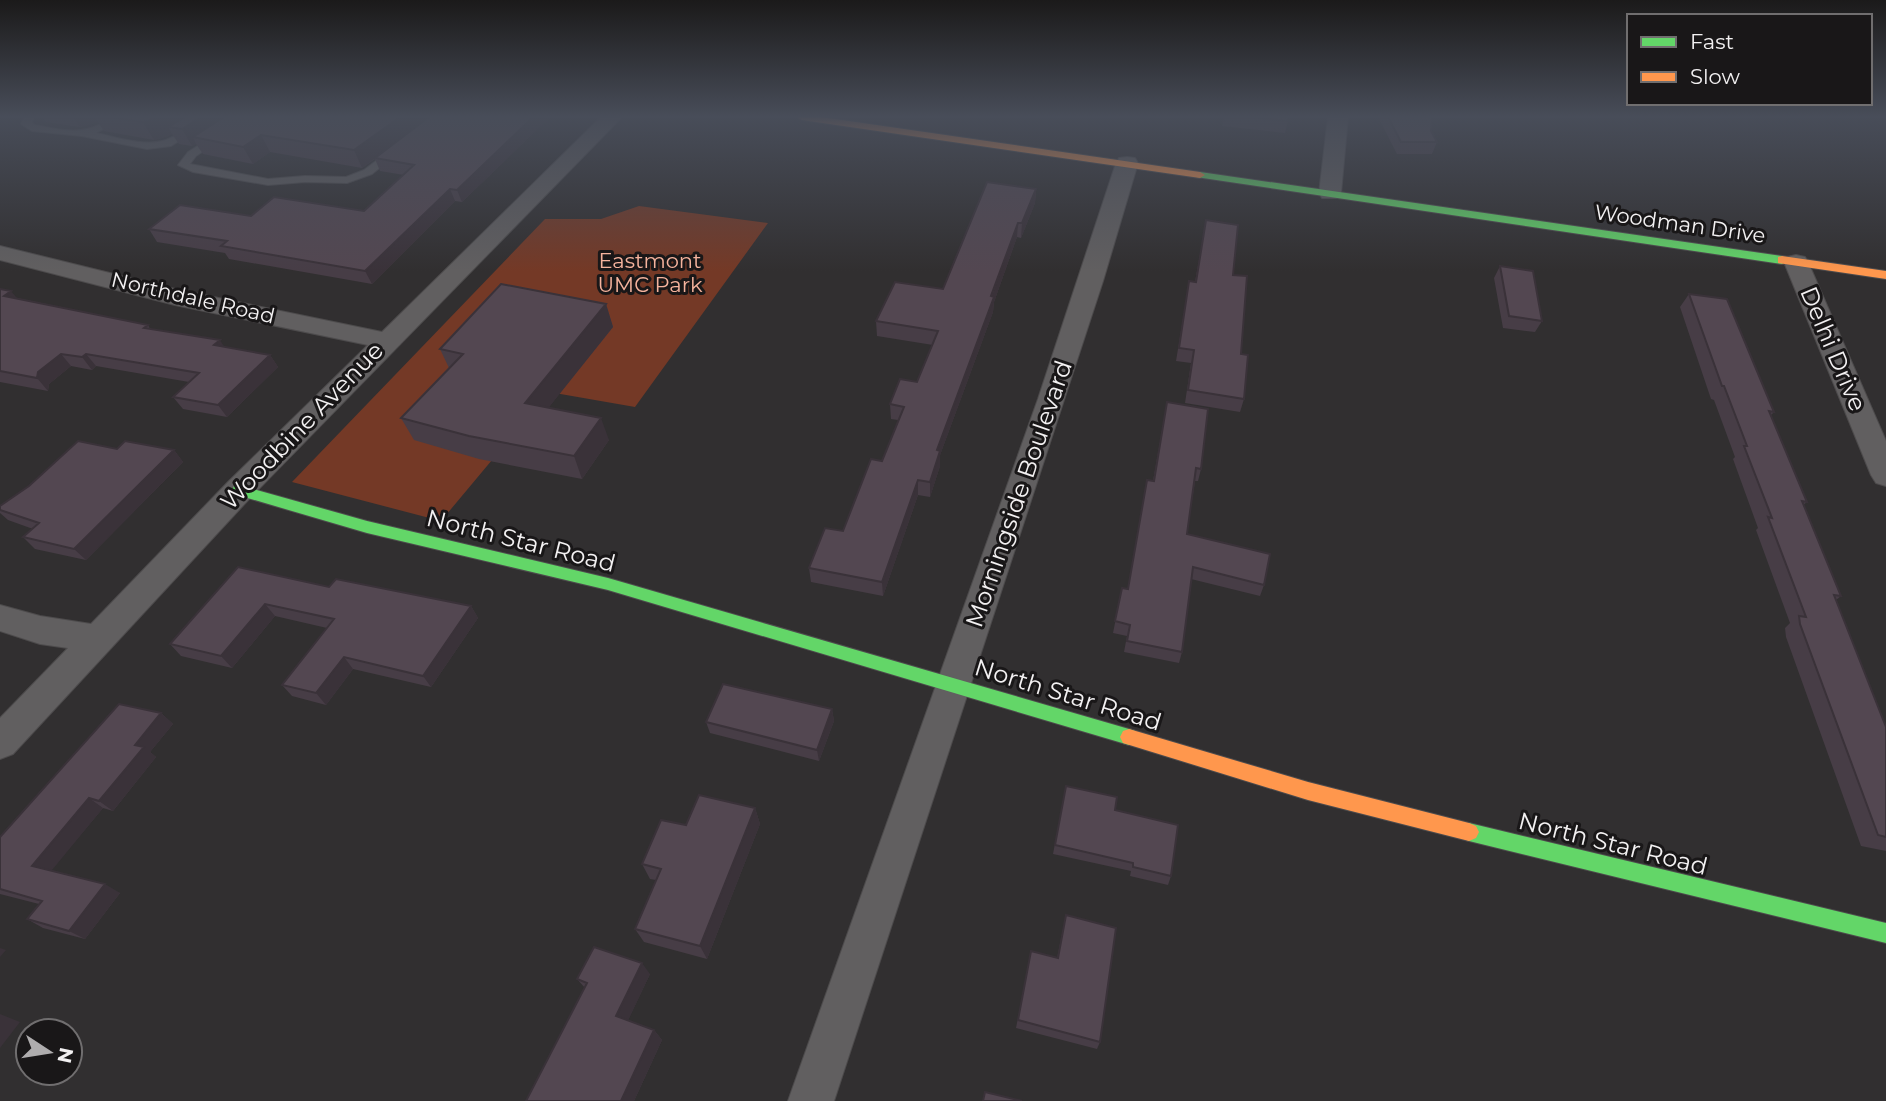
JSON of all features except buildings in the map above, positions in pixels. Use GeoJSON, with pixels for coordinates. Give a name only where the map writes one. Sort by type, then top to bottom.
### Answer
{"type":"FeatureCollection","features":[{"type":"Feature","properties":{"kind":"street","name":"Woodbine Avenue"},"geometry":{"type":"LineString","coordinates":[[0,743],[239,490],[560,168]]}},
{"type":"Feature","properties":{"kind":"street","name":"Morningside Boulevard"},"geometry":{"type":"LineString","coordinates":[[811,1101],[917,781],[954,684],[1073,338],[1125,168]]}},
{"type":"Feature","properties":{"kind":"street","name":"Woodman Drive"},"geometry":{"type":"LineString","coordinates":[[1163,168],[1886,275]]}},
{"type":"Feature","properties":{"kind":"street"},"geometry":{"type":"LineString","coordinates":[[1330,193],[1333,168]]}},
{"type":"Feature","properties":{"kind":"street","name":"Northdale Road"},"geometry":{"type":"LineString","coordinates":[[0,253],[176,297],[386,341]]}},
{"type":"Feature","properties":{"kind":"street","name":"Delhi Drive"},"geometry":{"type":"LineString","coordinates":[[1796,262],[1886,475]]}},
{"type":"Feature","properties":{"kind":"street","name":"North Star Road"},"geometry":{"type":"LineString","coordinates":[[239,490],[367,527],[608,584],[954,684],[1308,791],[1578,860],[1886,933]]}},
{"type":"Feature","properties":{"kind":"street"},"geometry":{"type":"LineString","coordinates":[[0,618],[40,630],[99,639]]}},
{"type":"Feature","properties":{"kind":"lane"},"geometry":{"type":"LineString","coordinates":[[192,168],[268,182],[347,180],[373,168]]}},
{"type":"Feature","properties":{"kind":"green space","name":"Eastmont UMC Park"},"geometry":{"type":"Polygon","coordinates":[[[639,206],[768,223],[635,407],[549,392],[441,521],[292,482],[545,219],[601,219],[639,206]]]}},
{"type":"Feature","properties":{"kind":"traffic: fast"},"geometry":{"type":"LineString","coordinates":[[1200,175],[1782,260]]}},
{"type":"Feature","properties":{"kind":"traffic: fast"},"geometry":{"type":"LineString","coordinates":[[239,490],[367,527],[608,584],[1129,737]]}},
{"type":"Feature","properties":{"kind":"traffic: fast"},"geometry":{"type":"LineString","coordinates":[[1469,832],[1886,933]]}},
{"type":"Feature","properties":{"kind":"traffic: slow"},"geometry":{"type":"LineString","coordinates":[[1155,168],[1200,175]]}},
{"type":"Feature","properties":{"kind":"traffic: slow"},"geometry":{"type":"LineString","coordinates":[[1782,260],[1886,275]]}},
{"type":"Feature","properties":{"kind":"traffic: slow"},"geometry":{"type":"LineString","coordinates":[[1129,737],[1308,791],[1469,832]]}}]}
